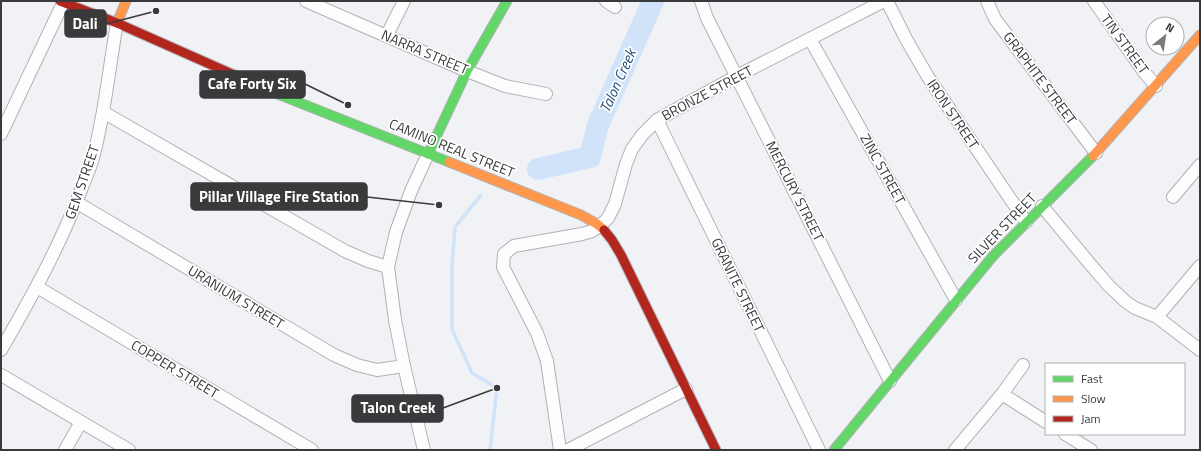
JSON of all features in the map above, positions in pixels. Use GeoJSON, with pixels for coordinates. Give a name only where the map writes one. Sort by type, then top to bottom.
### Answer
{"type":"FeatureCollection","features":[{"type":"Feature","properties":{"kind":"street","name":"GEM STREET"},"geometry":{"type":"LineString","coordinates":[[1,350],[37,287],[60,242],[92,159],[103,112],[116,23],[126,1]]}},
{"type":"Feature","properties":{"kind":"street","name":"NARRA STREET"},"geometry":{"type":"LineString","coordinates":[[308,1],[467,71],[505,86],[546,94]]}},
{"type":"Feature","properties":{"kind":"street"},"geometry":{"type":"LineString","coordinates":[[387,36],[404,1]]}},
{"type":"Feature","properties":{"kind":"street"},"geometry":{"type":"LineString","coordinates":[[424,450],[404,366],[395,320],[388,267],[396,232],[411,191],[467,71],[507,1]]}},
{"type":"Feature","properties":{"kind":"street","name":"MERCURY STREET"},"geometry":{"type":"LineString","coordinates":[[701,1],[707,18],[890,381]]}},
{"type":"Feature","properties":{"kind":"street","name":"BRONZE STREET"},"geometry":{"type":"LineString","coordinates":[[560,450],[547,360],[537,333],[503,267],[504,254],[514,246],[582,234],[592,231],[600,226],[608,218],[615,204],[626,164],[632,149],[642,135],[657,120],[737,76],[885,1]]}},
{"type":"Feature","properties":{"kind":"street","name":"IRON STREET"},"geometry":{"type":"LineString","coordinates":[[885,1],[928,77],[1026,222]]}},
{"type":"Feature","properties":{"kind":"street","name":"GRAPHITE STREET"},"geometry":{"type":"LineString","coordinates":[[987,1],[995,19],[1096,153]]}},
{"type":"Feature","properties":{"kind":"street","name":"TIN STREET"},"geometry":{"type":"LineString","coordinates":[[1094,1],[1144,72],[1156,86]]}},
{"type":"Feature","properties":{"kind":"street","name":"CAMINO REAL STREET"},"geometry":{"type":"LineString","coordinates":[[62,2],[116,23],[275,93],[559,206],[600,226],[612,239],[621,255],[716,450]]}},
{"type":"Feature","properties":{"kind":"street"},"geometry":{"type":"LineString","coordinates":[[1,134],[62,2]]}},
{"type":"Feature","properties":{"kind":"street","name":"SILVER STREET"},"geometry":{"type":"LineString","coordinates":[[834,450],[993,256],[1096,153],[1200,35]]}},
{"type":"Feature","properties":{"kind":"street","name":"ZINC STREET"},"geometry":{"type":"LineString","coordinates":[[810,39],[956,300]]}},
{"type":"Feature","properties":{"kind":"street"},"geometry":{"type":"LineString","coordinates":[[103,112],[345,251],[368,261],[388,267]]}},
{"type":"Feature","properties":{"kind":"street","name":"GRANITE STREET"},"geometry":{"type":"LineString","coordinates":[[657,120],[819,450]]}},
{"type":"Feature","properties":{"kind":"street"},"geometry":{"type":"LineString","coordinates":[[1173,197],[1200,165]]}},
{"type":"Feature","properties":{"kind":"street","name":"URANIUM STREET"},"geometry":{"type":"LineString","coordinates":[[76,202],[334,355],[357,365],[377,370],[404,366]]}},
{"type":"Feature","properties":{"kind":"street"},"geometry":{"type":"LineString","coordinates":[[1042,206],[1117,294],[1135,308],[1157,317],[1200,350]]}},
{"type":"Feature","properties":{"kind":"street"},"geometry":{"type":"LineString","coordinates":[[1157,317],[1200,266]]}},
{"type":"Feature","properties":{"kind":"street","name":"COPPER STREET"},"geometry":{"type":"LineString","coordinates":[[37,287],[312,450]]}},
{"type":"Feature","properties":{"kind":"street"},"geometry":{"type":"LineString","coordinates":[[956,450],[1002,394],[1023,365]]}},
{"type":"Feature","properties":{"kind":"street"},"geometry":{"type":"LineString","coordinates":[[1,375],[129,450]]}},
{"type":"Feature","properties":{"kind":"street"},"geometry":{"type":"LineString","coordinates":[[568,450],[686,389]]}},
{"type":"Feature","properties":{"kind":"street"},"geometry":{"type":"LineString","coordinates":[[1002,394],[1045,421]]}},
{"type":"Feature","properties":{"kind":"street"},"geometry":{"type":"LineString","coordinates":[[65,450],[81,422]]}},
{"type":"Feature","properties":{"kind":"street"},"geometry":{"type":"LineString","coordinates":[[1066,435],[1076,447],[1091,450]]}},
{"type":"Feature","properties":{"kind":"waterway","name":"Talon Creek"},"geometry":{"type":"LineString","coordinates":[[538,169],[590,157],[598,125],[653,1]]}},
{"type":"Feature","properties":{"kind":"waterway","name":"Talon Creek"},"geometry":{"type":"LineString","coordinates":[[481,195],[455,227],[452,267],[452,329],[472,373],[497,388],[490,450]]}},
{"type":"Feature","properties":{"kind":"traffic: fast"},"geometry":{"type":"LineString","coordinates":[[428,154],[467,71],[507,1]]}},
{"type":"Feature","properties":{"kind":"traffic: fast"},"geometry":{"type":"LineString","coordinates":[[275,93],[449,162]]}},
{"type":"Feature","properties":{"kind":"traffic: fast"},"geometry":{"type":"LineString","coordinates":[[834,450],[993,256],[1093,156]]}},
{"type":"Feature","properties":{"kind":"traffic: slow"},"geometry":{"type":"LineString","coordinates":[[117,23],[126,1]]}},
{"type":"Feature","properties":{"kind":"traffic: slow"},"geometry":{"type":"LineString","coordinates":[[1093,156],[1200,35]]}},
{"type":"Feature","properties":{"kind":"traffic: slow"},"geometry":{"type":"LineString","coordinates":[[449,162],[581,215],[597,224],[604,230]]}},
{"type":"Feature","properties":{"kind":"traffic: jam"},"geometry":{"type":"LineString","coordinates":[[60,1],[117,23],[275,93]]}},
{"type":"Feature","properties":{"kind":"traffic: jam"},"geometry":{"type":"LineString","coordinates":[[604,230],[621,255],[716,450]]}},
{"type":"Feature","properties":{"kind":"place","name":"Dali"},"geometry":{"type":"Point","coordinates":[156,11]}},
{"type":"Feature","properties":{"kind":"place","name":"Cafe Forty Six"},"geometry":{"type":"Point","coordinates":[348,105]}},
{"type":"Feature","properties":{"kind":"place","name":"Pillar Village Fire Station"},"geometry":{"type":"Point","coordinates":[439,205]}},
{"type":"Feature","properties":{"kind":"place","name":"Talon Creek"},"geometry":{"type":"Point","coordinates":[497,388]}}]}
